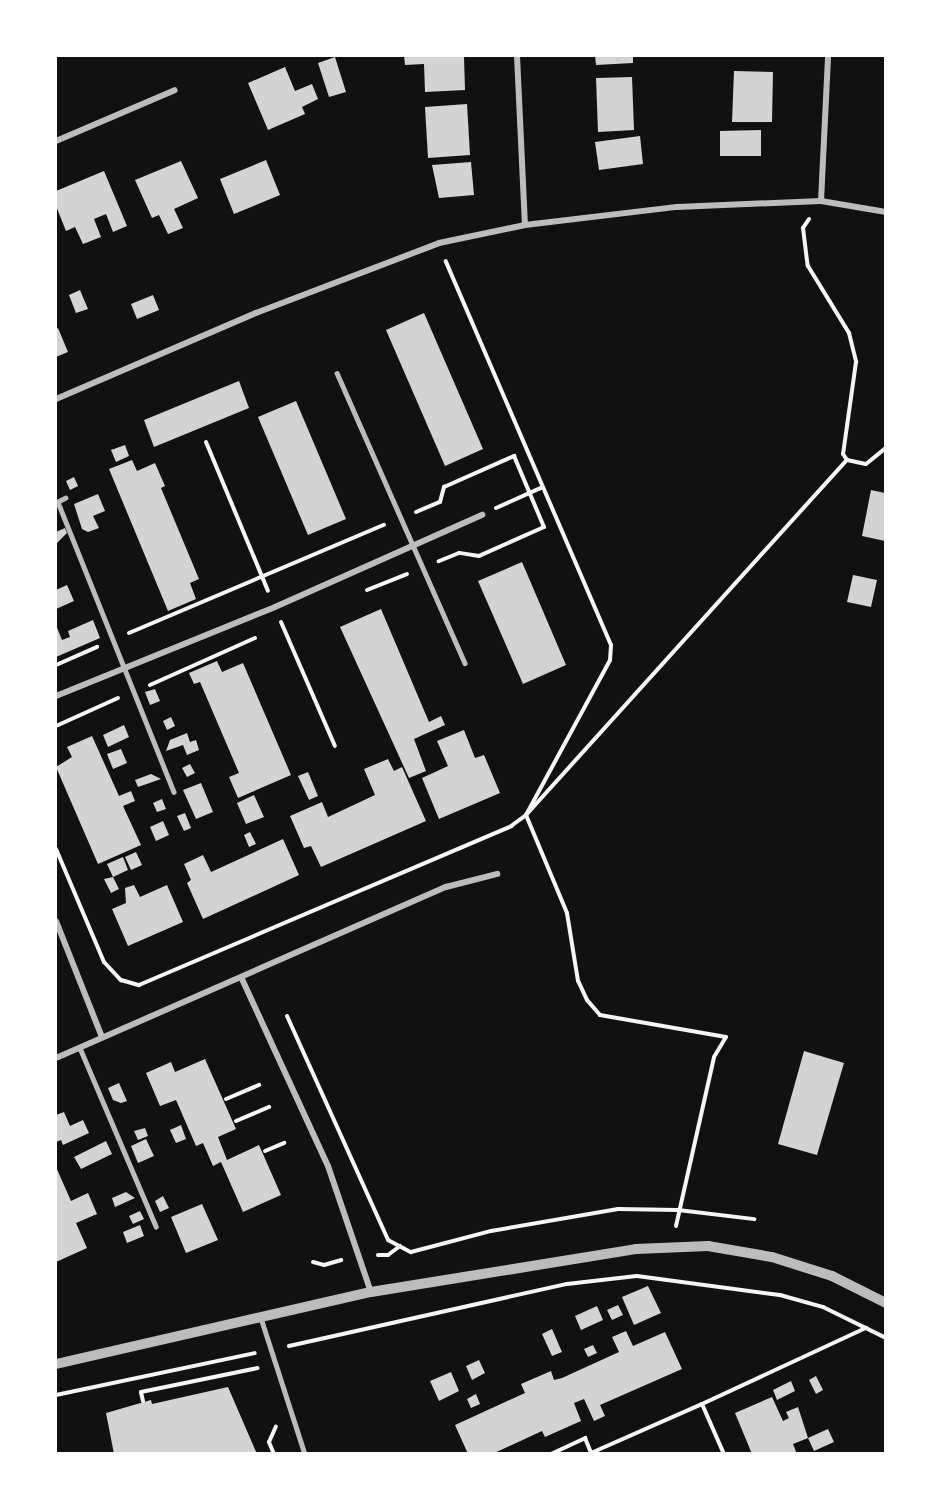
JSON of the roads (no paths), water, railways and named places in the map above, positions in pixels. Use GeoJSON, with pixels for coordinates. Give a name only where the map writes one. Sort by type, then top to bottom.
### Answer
{"type":"FeatureCollection","features":[{"type":"Feature","properties":{"kind":"street"},"geometry":{"type":"LineString","coordinates":[[517,56],[525,225]]}},
{"type":"Feature","properties":{"kind":"street"},"geometry":{"type":"LineString","coordinates":[[820,201],[828,56]]}},
{"type":"Feature","properties":{"kind":"street"},"geometry":{"type":"LineString","coordinates":[[56,141],[175,90]]}},
{"type":"Feature","properties":{"kind":"street"},"geometry":{"type":"LineString","coordinates":[[56,399],[255,313],[439,243],[525,225],[677,207],[820,201],[885,212]]}},
{"type":"Feature","properties":{"kind":"street"},"geometry":{"type":"LineString","coordinates":[[56,696],[275,607],[482,515]]}},
{"type":"Feature","properties":{"kind":"street"},"geometry":{"type":"LineString","coordinates":[[56,1059],[102,1037],[242,979],[446,887],[497,874]]}},
{"type":"Feature","properties":{"kind":"street"},"geometry":{"type":"LineString","coordinates":[[56,921],[102,1037]]}},
{"type":"Feature","properties":{"kind":"street"},"geometry":{"type":"LineString","coordinates":[[242,979],[328,1166],[371,1292]]}},
{"type":"Feature","properties":{"kind":"street"},"geometry":{"type":"LineString","coordinates":[[56,1364],[260,1315],[371,1292],[636,1249],[708,1246],[771,1257],[832,1276],[885,1303]]}},
{"type":"Feature","properties":{"kind":"lane"},"geometry":{"type":"LineString","coordinates":[[337,373],[465,663]]}},
{"type":"Feature","properties":{"kind":"lane"},"geometry":{"type":"LineString","coordinates":[[66,498],[58,502],[98,596],[122,668],[174,792]]}},
{"type":"Feature","properties":{"kind":"lane"},"geometry":{"type":"LineString","coordinates":[[80,1048],[156,1226]]}},
{"type":"Feature","properties":{"kind":"lane"},"geometry":{"type":"LineString","coordinates":[[260,1315],[305,1454]]}}]}
